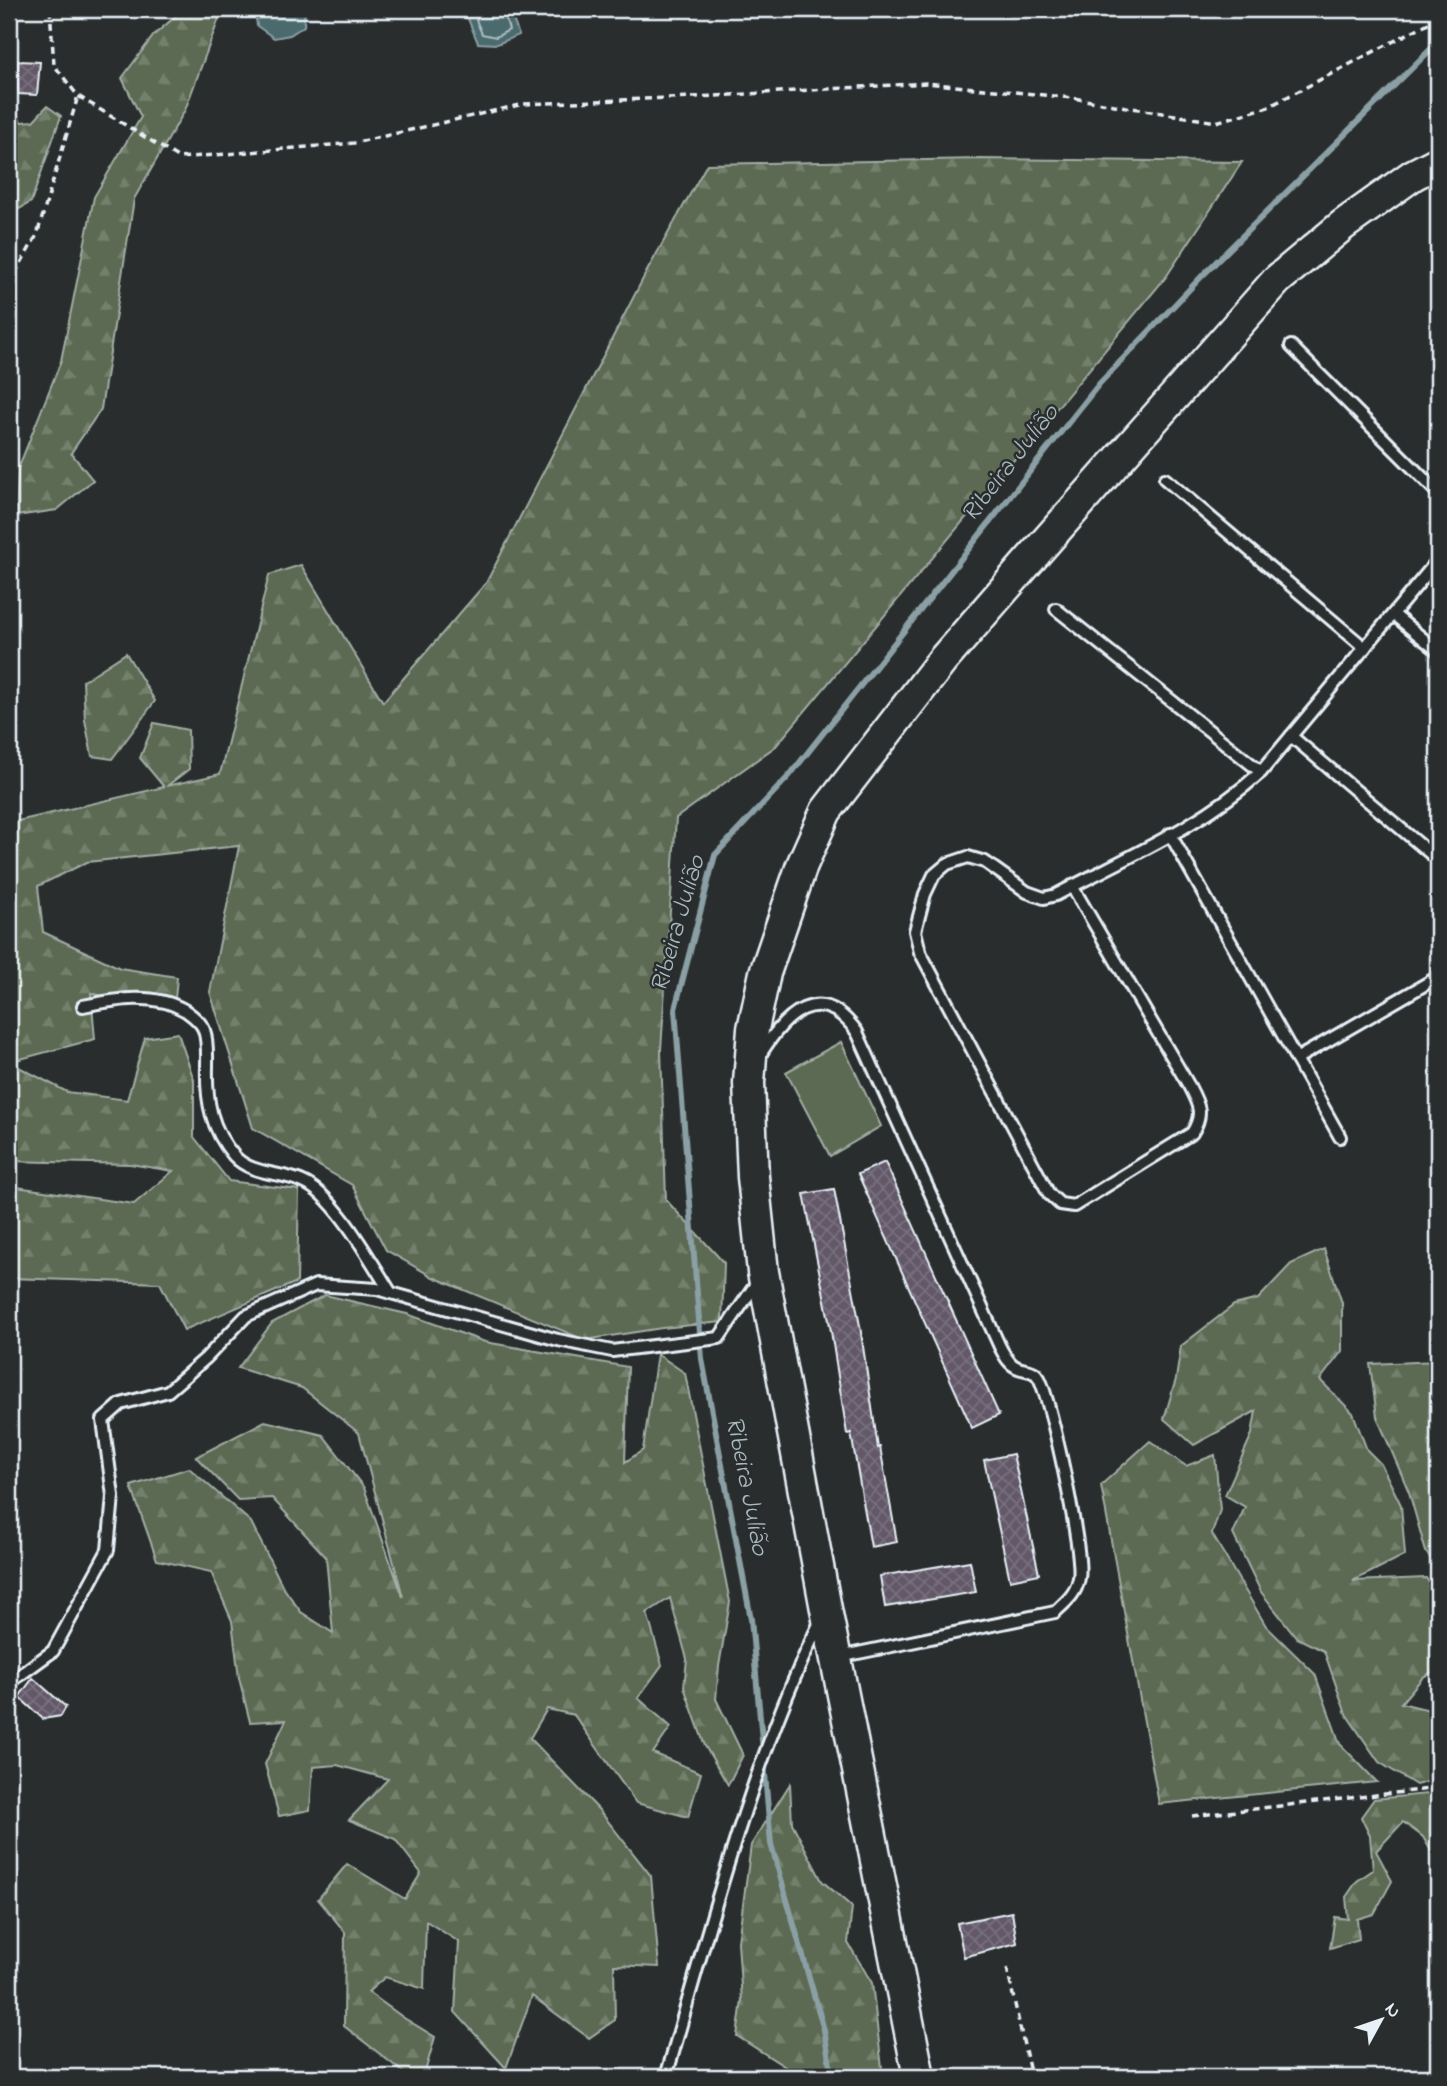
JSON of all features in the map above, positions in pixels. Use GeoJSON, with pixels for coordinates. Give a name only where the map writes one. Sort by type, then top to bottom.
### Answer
{"type":"FeatureCollection","features":[{"type":"Feature","properties":{"kind":"main road"},"geometry":{"type":"LineString","coordinates":[[919,2077],[826,1609],[763,1272],[753,1177],[749,1083],[753,1029],[765,973],[802,865],[826,811],[942,661],[1278,280],[1343,225],[1413,175],[1438,162]]}},
{"type":"Feature","properties":{"kind":"lane"},"geometry":{"type":"LineString","coordinates":[[1291,346],[1438,493]]}},
{"type":"Feature","properties":{"kind":"lane"},"geometry":{"type":"LineString","coordinates":[[1165,479],[1365,648]]}},
{"type":"Feature","properties":{"kind":"lane"},"geometry":{"type":"LineString","coordinates":[[1072,886],[1199,1105],[1199,1121],[1192,1133],[1074,1206],[1059,1204],[1049,1194],[920,952],[915,931],[925,894],[934,875],[947,864],[968,857],[985,862],[1027,892],[1044,898],[1056,895],[1072,886],[1170,834],[1236,794],[1261,772],[1438,560]]}},
{"type":"Feature","properties":{"kind":"lane"},"geometry":{"type":"LineString","coordinates":[[1056,609],[1261,772]]}},
{"type":"Feature","properties":{"kind":"lane"},"geometry":{"type":"LineString","coordinates":[[1393,614],[1438,651]]}},
{"type":"Feature","properties":{"kind":"lane"},"geometry":{"type":"LineString","coordinates":[[1292,736],[1438,860]]}},
{"type":"Feature","properties":{"kind":"lane"},"geometry":{"type":"LineString","coordinates":[[1170,834],[1340,1137]]}},
{"type":"Feature","properties":{"kind":"lane"},"geometry":{"type":"LineString","coordinates":[[1296,1059],[1438,977]]}},
{"type":"Feature","properties":{"kind":"lane"},"geometry":{"type":"LineString","coordinates":[[83,1006],[116,999],[154,999],[178,1006],[193,1016],[204,1028],[207,1100],[222,1137],[234,1155],[244,1166],[303,1182],[321,1194],[342,1219],[391,1293]]}},
{"type":"Feature","properties":{"kind":"lane"},"geometry":{"type":"LineString","coordinates":[[749,1083],[761,1053],[780,1025],[793,1015],[805,1009],[823,1006],[840,1013],[852,1025],[1000,1347],[1013,1365],[1034,1372],[1041,1382],[1073,1520],[1080,1576],[1073,1596],[1055,1612],[836,1658]]}},
{"type":"Feature","properties":{"kind":"lane"},"geometry":{"type":"LineString","coordinates":[[9,1683],[53,1651],[108,1549],[113,1496],[103,1420],[121,1404],[168,1391],[206,1358],[246,1316],[316,1285],[377,1289],[558,1340],[612,1352],[719,1338],[763,1272]]}},
{"type":"Feature","properties":{"kind":"lane"},"geometry":{"type":"LineString","coordinates":[[666,2077],[742,1821],[798,1667],[826,1609]]}},
{"type":"Feature","properties":{"kind":"path"},"geometry":{"type":"LineString","coordinates":[[50,9],[54,65],[78,96],[179,158],[354,143],[524,104],[926,83],[1073,98],[1216,122],[1268,107],[1438,18]]}},
{"type":"Feature","properties":{"kind":"path"},"geometry":{"type":"LineString","coordinates":[[9,284],[37,235],[78,96]]}},
{"type":"Feature","properties":{"kind":"path"},"geometry":{"type":"LineString","coordinates":[[1192,1816],[1438,1788]]}},
{"type":"Feature","properties":{"kind":"path"},"geometry":{"type":"LineString","coordinates":[[1007,1968],[1031,2077]]}},
{"type":"Feature","properties":{"kind":"green space"},"geometry":{"type":"Polygon","coordinates":[[[184,9],[210,9],[221,13],[185,110],[134,199],[101,409],[71,453],[93,480],[57,510],[16,516],[18,469],[61,361],[94,197],[141,117],[122,78],[154,35],[184,9]]]}},
{"type":"Feature","properties":{"kind":"green space"},"geometry":{"type":"Polygon","coordinates":[[[9,99],[21,122],[33,121],[47,106],[61,116],[31,202],[19,209],[9,204],[9,99]]]}},
{"type":"Feature","properties":{"kind":"green space"},"geometry":{"type":"Polygon","coordinates":[[[980,159],[1242,162],[1166,277],[776,746],[676,818],[661,1050],[666,1200],[724,1263],[722,1322],[585,1340],[433,1277],[386,1250],[352,1185],[253,1128],[210,992],[239,846],[87,862],[38,886],[43,932],[120,968],[177,977],[175,999],[133,1004],[91,993],[95,1039],[9,1062],[9,823],[164,787],[140,758],[154,723],[188,730],[189,769],[167,786],[220,774],[269,575],[301,565],[383,702],[486,583],[647,271],[707,164],[980,159]]]}},
{"type":"Feature","properties":{"kind":"green space"},"geometry":{"type":"Polygon","coordinates":[[[126,653],[155,701],[112,759],[92,756],[85,720],[83,681],[126,653]]]}},
{"type":"Feature","properties":{"kind":"green space"},"geometry":{"type":"Polygon","coordinates":[[[178,1033],[194,1080],[194,1137],[229,1181],[299,1190],[297,1282],[184,1330],[160,1283],[9,1278],[9,1186],[134,1204],[173,1171],[130,1164],[9,1161],[9,1062],[67,1092],[127,1100],[145,1038],[178,1033]]]}},
{"type":"Feature","properties":{"kind":"green space"},"geometry":{"type":"Polygon","coordinates":[[[841,1042],[881,1126],[830,1156],[786,1072],[841,1042]]]}},
{"type":"Feature","properties":{"kind":"green space"},"geometry":{"type":"Polygon","coordinates":[[[1324,1249],[1342,1303],[1342,1351],[1320,1380],[1353,1413],[1367,1450],[1381,1464],[1401,1505],[1405,1555],[1353,1581],[1426,1578],[1438,1595],[1438,1669],[1423,1677],[1401,1703],[1438,1712],[1438,1779],[1416,1785],[1379,1762],[1346,1714],[1324,1651],[1297,1638],[1261,1592],[1233,1534],[1245,1507],[1225,1495],[1252,1434],[1256,1411],[1194,1445],[1164,1419],[1176,1379],[1181,1346],[1234,1305],[1258,1299],[1291,1264],[1324,1249]]]}},
{"type":"Feature","properties":{"kind":"green space"},"geometry":{"type":"Polygon","coordinates":[[[325,1295],[407,1314],[485,1342],[628,1367],[625,1462],[643,1450],[657,1354],[685,1373],[730,1602],[716,1699],[743,1755],[728,1785],[705,1746],[684,1687],[687,1659],[670,1598],[647,1613],[662,1665],[638,1698],[671,1727],[653,1753],[701,1773],[688,1817],[636,1803],[574,1715],[547,1709],[530,1738],[599,1810],[651,1876],[659,1967],[614,1965],[615,2020],[589,2038],[532,1996],[506,2068],[455,2012],[459,1942],[426,1921],[424,1989],[385,1977],[368,1992],[435,2037],[425,2072],[408,2076],[344,2026],[345,1932],[318,1899],[347,1864],[405,1899],[421,1873],[395,1839],[349,1820],[388,1779],[337,1765],[313,1767],[310,1810],[279,1816],[265,1764],[286,1720],[250,1722],[239,1678],[232,1621],[211,1572],[157,1560],[131,1486],[189,1468],[251,1522],[283,1587],[301,1612],[333,1633],[326,1557],[272,1498],[238,1500],[196,1457],[265,1421],[323,1435],[364,1488],[403,1597],[359,1433],[302,1388],[238,1368],[272,1323],[325,1295]]]}},
{"type":"Feature","properties":{"kind":"green space"},"geometry":{"type":"Polygon","coordinates":[[[1438,1361],[1438,1570],[1426,1552],[1409,1492],[1377,1417],[1370,1364],[1438,1361]]]}},
{"type":"Feature","properties":{"kind":"green space"},"geometry":{"type":"Polygon","coordinates":[[[1150,1441],[1186,1466],[1215,1455],[1220,1510],[1212,1534],[1266,1626],[1315,1674],[1340,1744],[1377,1782],[1159,1804],[1101,1485],[1150,1441]]]}},
{"type":"Feature","properties":{"kind":"green space"},"geometry":{"type":"Polygon","coordinates":[[[790,1784],[792,1823],[822,1881],[852,1907],[848,1943],[872,1983],[883,2077],[795,2077],[793,2072],[737,2036],[742,2001],[738,1942],[751,1845],[790,1784]]]}},
{"type":"Feature","properties":{"kind":"green space"},"geometry":{"type":"Polygon","coordinates":[[[1438,1793],[1438,1863],[1423,1837],[1403,1822],[1376,1851],[1392,1881],[1374,1914],[1357,1919],[1359,1939],[1330,1948],[1335,1917],[1348,1919],[1346,1897],[1357,1881],[1373,1870],[1370,1836],[1361,1817],[1374,1799],[1438,1793]]]}},
{"type":"Feature","properties":{"kind":"water"},"geometry":{"type":"Polygon","coordinates":[[[255,9],[305,9],[304,26],[290,35],[274,38],[257,26],[255,9]]]}},
{"type":"Feature","properties":{"kind":"water"},"geometry":{"type":"Polygon","coordinates":[[[476,9],[509,9],[519,35],[497,44],[478,43],[468,19],[476,9]]]}},
{"type":"Feature","properties":{"kind":"building"},"geometry":{"type":"Polygon","coordinates":[[[18,61],[40,62],[37,95],[18,94],[18,61]]]}},
{"type":"Feature","properties":{"kind":"building"},"geometry":{"type":"Polygon","coordinates":[[[885,1162],[999,1415],[972,1428],[858,1174],[885,1162]]]}},
{"type":"Feature","properties":{"kind":"building"},"geometry":{"type":"Polygon","coordinates":[[[834,1189],[860,1326],[878,1448],[880,1447],[897,1542],[871,1547],[851,1433],[847,1434],[831,1331],[804,1194],[834,1189]]]}},
{"type":"Feature","properties":{"kind":"building"},"geometry":{"type":"Polygon","coordinates":[[[1013,1454],[1039,1574],[1010,1580],[984,1460],[1013,1454]]]}},
{"type":"Feature","properties":{"kind":"building"},"geometry":{"type":"Polygon","coordinates":[[[970,1561],[976,1592],[885,1607],[880,1576],[970,1561]]]}},
{"type":"Feature","properties":{"kind":"building"},"geometry":{"type":"Polygon","coordinates":[[[33,1678],[66,1707],[61,1716],[43,1719],[19,1697],[33,1678]]]}},
{"type":"Feature","properties":{"kind":"building"},"geometry":{"type":"Polygon","coordinates":[[[1012,1912],[1017,1943],[964,1957],[957,1923],[1012,1912]]]}},
{"type":"Feature","properties":{"kind":"waterway","name":"Ribeira Julião"},"geometry":{"type":"LineString","coordinates":[[763,1751],[751,1619],[702,1359],[675,1009],[715,855],[790,775],[1099,384],[1203,275],[1438,42]]}},
{"type":"Feature","properties":{"kind":"waterway","name":"Ribeira Julião"},"geometry":{"type":"LineString","coordinates":[[764,1762],[771,1844],[824,2030],[832,2077]]}}]}
